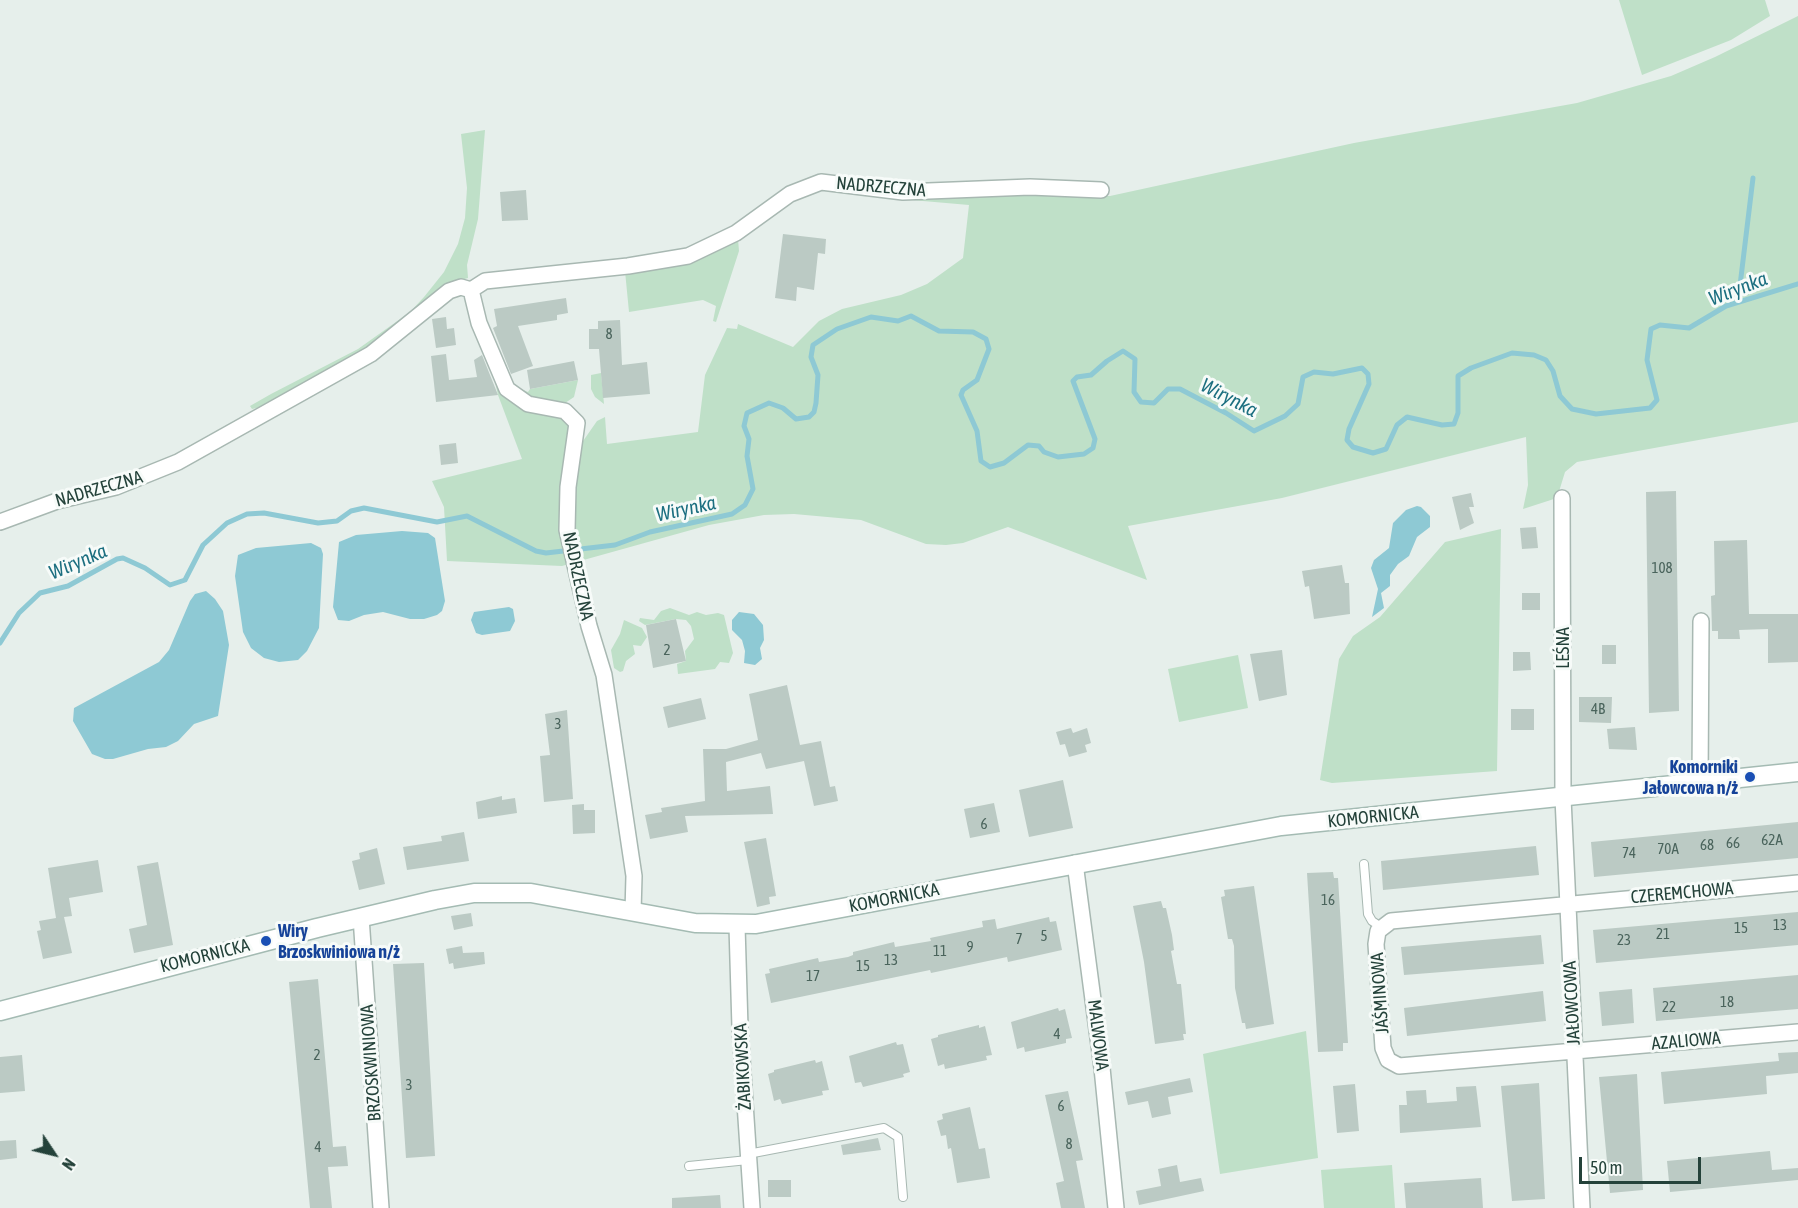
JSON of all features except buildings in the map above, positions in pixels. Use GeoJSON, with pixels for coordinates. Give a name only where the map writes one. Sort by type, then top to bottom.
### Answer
{"type":"FeatureCollection","features":[{"type":"Feature","properties":{"kind":"street","name":"NADRZECZNA"},"geometry":{"type":"LineString","coordinates":[[471,290],[485,281],[628,266],[688,256],[736,233],[790,194],[821,182],[903,192],[1030,188],[1101,190]]}},
{"type":"Feature","properties":{"kind":"street","name":"NADRZECZNA"},"geometry":{"type":"LineString","coordinates":[[0,522],[57,501],[116,487],[186,458],[371,354],[449,291],[461,286],[471,290]]}},
{"type":"Feature","properties":{"kind":"street","name":"NADRZECZNA"},"geometry":{"type":"LineString","coordinates":[[471,290],[479,323],[507,389],[528,404],[565,411],[577,423],[568,487],[570,550],[604,675],[634,876],[633,912]]}},
{"type":"Feature","properties":{"kind":"street","name":"LEŚNA"},"geometry":{"type":"LineString","coordinates":[[1562,498],[1563,798]]}},
{"type":"Feature","properties":{"kind":"street"},"geometry":{"type":"LineString","coordinates":[[1700,782],[1701,621]]}},
{"type":"Feature","properties":{"kind":"street","name":"KOMORNICKA"},"geometry":{"type":"LineString","coordinates":[[0,1011],[441,898],[499,892],[538,894],[695,923],[737,926],[783,920],[1075,862],[1281,826],[1798,772]]}},
{"type":"Feature","properties":{"kind":"street","name":"JAŁOWCOWA"},"geometry":{"type":"LineString","coordinates":[[1563,798],[1582,1208]]}},
{"type":"Feature","properties":{"kind":"street","name":"MALWOWA"},"geometry":{"type":"LineString","coordinates":[[1075,862],[1104,1089],[1116,1208]]}},
{"type":"Feature","properties":{"kind":"street","name":"CZEREMCHOWA"},"geometry":{"type":"LineString","coordinates":[[1567,902],[1798,883]]}},
{"type":"Feature","properties":{"kind":"street","name":"JAŚMINOWA"},"geometry":{"type":"LineString","coordinates":[[1567,902],[1391,921],[1381,927],[1376,944],[1383,1048],[1388,1060],[1393,1064],[1410,1066],[1574,1051]]}},
{"type":"Feature","properties":{"kind":"street","name":"BRZOSKWINIOWA"},"geometry":{"type":"LineString","coordinates":[[361,917],[381,1208]]}},
{"type":"Feature","properties":{"kind":"street","name":"ŻABIKOWSKA"},"geometry":{"type":"LineString","coordinates":[[737,926],[740,1028],[752,1208]]}},
{"type":"Feature","properties":{"kind":"street","name":"AZALIOWA"},"geometry":{"type":"LineString","coordinates":[[1574,1051],[1798,1032]]}},
{"type":"Feature","properties":{"kind":"lane"},"geometry":{"type":"LineString","coordinates":[[1364,864],[1368,914],[1372,921],[1381,927]]}},
{"type":"Feature","properties":{"kind":"lane"},"geometry":{"type":"LineString","coordinates":[[689,1166],[748,1157],[884,1128],[898,1137],[903,1197]]}},
{"type":"Feature","properties":{"kind":"green space"},"geometry":{"type":"Polygon","coordinates":[[[1619,0],[1765,0],[1770,16],[1731,40],[1642,75],[1619,0]]]}},
{"type":"Feature","properties":{"kind":"green space"},"geometry":{"type":"Polygon","coordinates":[[[1798,16],[1798,422],[1577,462],[1565,472],[1557,498],[1523,509],[1528,485],[1526,437],[1282,498],[1128,526],[1147,580],[1008,527],[963,543],[926,544],[861,520],[794,514],[764,515],[709,525],[562,566],[447,561],[444,507],[432,481],[522,459],[498,395],[493,373],[503,394],[515,404],[567,418],[581,444],[597,421],[605,417],[607,444],[698,432],[705,375],[727,328],[737,329],[738,324],[793,347],[819,321],[842,309],[901,295],[927,284],[963,258],[969,205],[900,199],[1015,193],[1110,196],[1354,143],[1577,103],[1671,76],[1798,16]]]}},
{"type":"Feature","properties":{"kind":"green space"},"geometry":{"type":"Polygon","coordinates":[[[485,130],[478,219],[467,265],[468,278],[458,281],[371,345],[261,407],[252,409],[250,406],[271,394],[358,349],[410,312],[424,297],[444,272],[458,244],[465,218],[467,188],[461,134],[485,130]]]}},
{"type":"Feature","properties":{"kind":"green space"},"geometry":{"type":"Polygon","coordinates":[[[738,239],[739,251],[716,322],[713,321],[716,306],[703,300],[629,312],[625,271],[738,239]]]}},
{"type":"Feature","properties":{"kind":"green space"},"geometry":{"type":"Polygon","coordinates":[[[601,373],[604,404],[595,397],[591,389],[591,375],[601,373]]]}},
{"type":"Feature","properties":{"kind":"green space"},"geometry":{"type":"Polygon","coordinates":[[[578,380],[574,397],[565,403],[533,399],[514,386],[528,392],[530,389],[578,380]]]}},
{"type":"Feature","properties":{"kind":"green space"},"geometry":{"type":"Polygon","coordinates":[[[1501,529],[1497,771],[1332,783],[1320,780],[1339,659],[1353,636],[1380,617],[1445,542],[1501,529]]]}},
{"type":"Feature","properties":{"kind":"green space"},"geometry":{"type":"Polygon","coordinates":[[[670,608],[689,615],[697,612],[706,615],[718,613],[724,615],[733,653],[729,663],[720,662],[715,669],[678,674],[677,664],[686,661],[685,651],[694,639],[691,626],[686,620],[676,619],[645,625],[639,621],[640,618],[654,620],[661,611],[670,608]]]}},
{"type":"Feature","properties":{"kind":"green space"},"geometry":{"type":"Polygon","coordinates":[[[624,620],[642,628],[647,637],[641,646],[633,645],[635,654],[626,661],[623,671],[620,672],[614,668],[611,650],[620,634],[624,620]]]}},
{"type":"Feature","properties":{"kind":"green space"},"geometry":{"type":"Polygon","coordinates":[[[1238,655],[1248,708],[1179,722],[1168,669],[1238,655]]]}},
{"type":"Feature","properties":{"kind":"green space"},"geometry":{"type":"Polygon","coordinates":[[[1306,1031],[1318,1158],[1220,1174],[1203,1054],[1306,1031]]]}},
{"type":"Feature","properties":{"kind":"green space"},"geometry":{"type":"Polygon","coordinates":[[[1392,1165],[1395,1208],[1324,1208],[1321,1170],[1392,1165]]]}},
{"type":"Feature","properties":{"kind":"water"},"geometry":{"type":"Polygon","coordinates":[[[1417,506],[1430,516],[1430,527],[1417,537],[1409,556],[1398,564],[1390,575],[1390,586],[1381,593],[1384,608],[1372,617],[1378,589],[1371,568],[1374,560],[1389,548],[1393,523],[1406,510],[1417,506]]]}},
{"type":"Feature","properties":{"kind":"water"},"geometry":{"type":"Polygon","coordinates":[[[402,531],[428,533],[435,538],[445,601],[442,611],[424,619],[410,619],[383,612],[364,615],[349,621],[338,620],[333,607],[339,542],[356,535],[402,531]]]}},
{"type":"Feature","properties":{"kind":"water"},"geometry":{"type":"Polygon","coordinates":[[[311,543],[321,548],[323,554],[319,628],[307,651],[298,660],[279,662],[264,658],[251,648],[243,632],[235,576],[238,555],[256,548],[311,543]]]}},
{"type":"Feature","properties":{"kind":"water"},"geometry":{"type":"Polygon","coordinates":[[[206,591],[223,611],[229,645],[218,716],[194,724],[178,741],[166,747],[148,749],[113,759],[105,759],[92,754],[73,721],[74,708],[159,662],[169,650],[190,601],[195,594],[206,591]]]}},
{"type":"Feature","properties":{"kind":"water"},"geometry":{"type":"Polygon","coordinates":[[[509,607],[513,609],[515,621],[510,631],[482,635],[476,633],[471,620],[474,612],[509,607]]]}},
{"type":"Feature","properties":{"kind":"water"},"geometry":{"type":"Polygon","coordinates":[[[739,612],[754,614],[763,625],[764,640],[760,648],[762,659],[755,665],[744,663],[745,651],[742,640],[732,630],[732,620],[739,612]]]}},
{"type":"Feature","properties":{"kind":"waterway"},"geometry":{"type":"LineString","coordinates":[[1738,302],[1753,178]]}},
{"type":"Feature","properties":{"kind":"waterway","name":"Wirynka"},"geometry":{"type":"LineString","coordinates":[[0,643],[19,613],[40,593],[68,586],[117,559],[123,558],[145,568],[170,585],[185,580],[203,545],[227,523],[247,514],[264,513],[318,523],[337,521],[351,511],[364,508],[437,522],[467,516],[536,551],[546,553],[615,545],[650,532],[732,514],[745,505],[753,489],[747,456],[749,439],[744,426],[747,413],[769,403],[783,408],[796,419],[809,417],[814,412],[816,403],[818,375],[811,357],[813,345],[837,329],[871,317],[898,321],[911,316],[939,331],[973,332],[986,339],[989,349],[977,380],[963,390],[961,395],[977,431],[981,461],[990,467],[1004,463],[1028,445],[1039,446],[1044,452],[1058,457],[1084,454],[1093,448],[1095,439],[1073,381],[1077,377],[1091,375],[1123,351],[1135,359],[1134,392],[1141,402],[1154,403],[1168,389],[1180,389],[1226,413],[1254,431],[1285,416],[1298,404],[1303,377],[1314,372],[1333,374],[1362,368],[1368,374],[1369,384],[1349,429],[1347,440],[1353,447],[1373,453],[1386,449],[1397,425],[1407,417],[1442,425],[1454,424],[1458,413],[1458,376],[1471,368],[1512,353],[1534,355],[1546,360],[1553,371],[1560,396],[1572,409],[1596,414],[1650,408],[1657,400],[1647,360],[1651,329],[1660,325],[1689,328],[1726,306],[1798,284]]}},
{"type":"Feature","properties":{"kind":"place","name":"Komorniki Jałowcowa n/ż"},"geometry":{"type":"Point","coordinates":[1750,777]}},
{"type":"Feature","properties":{"kind":"place","name":"Wiry Brzoskwiniowa n/ż"},"geometry":{"type":"Point","coordinates":[266,941]}}]}
